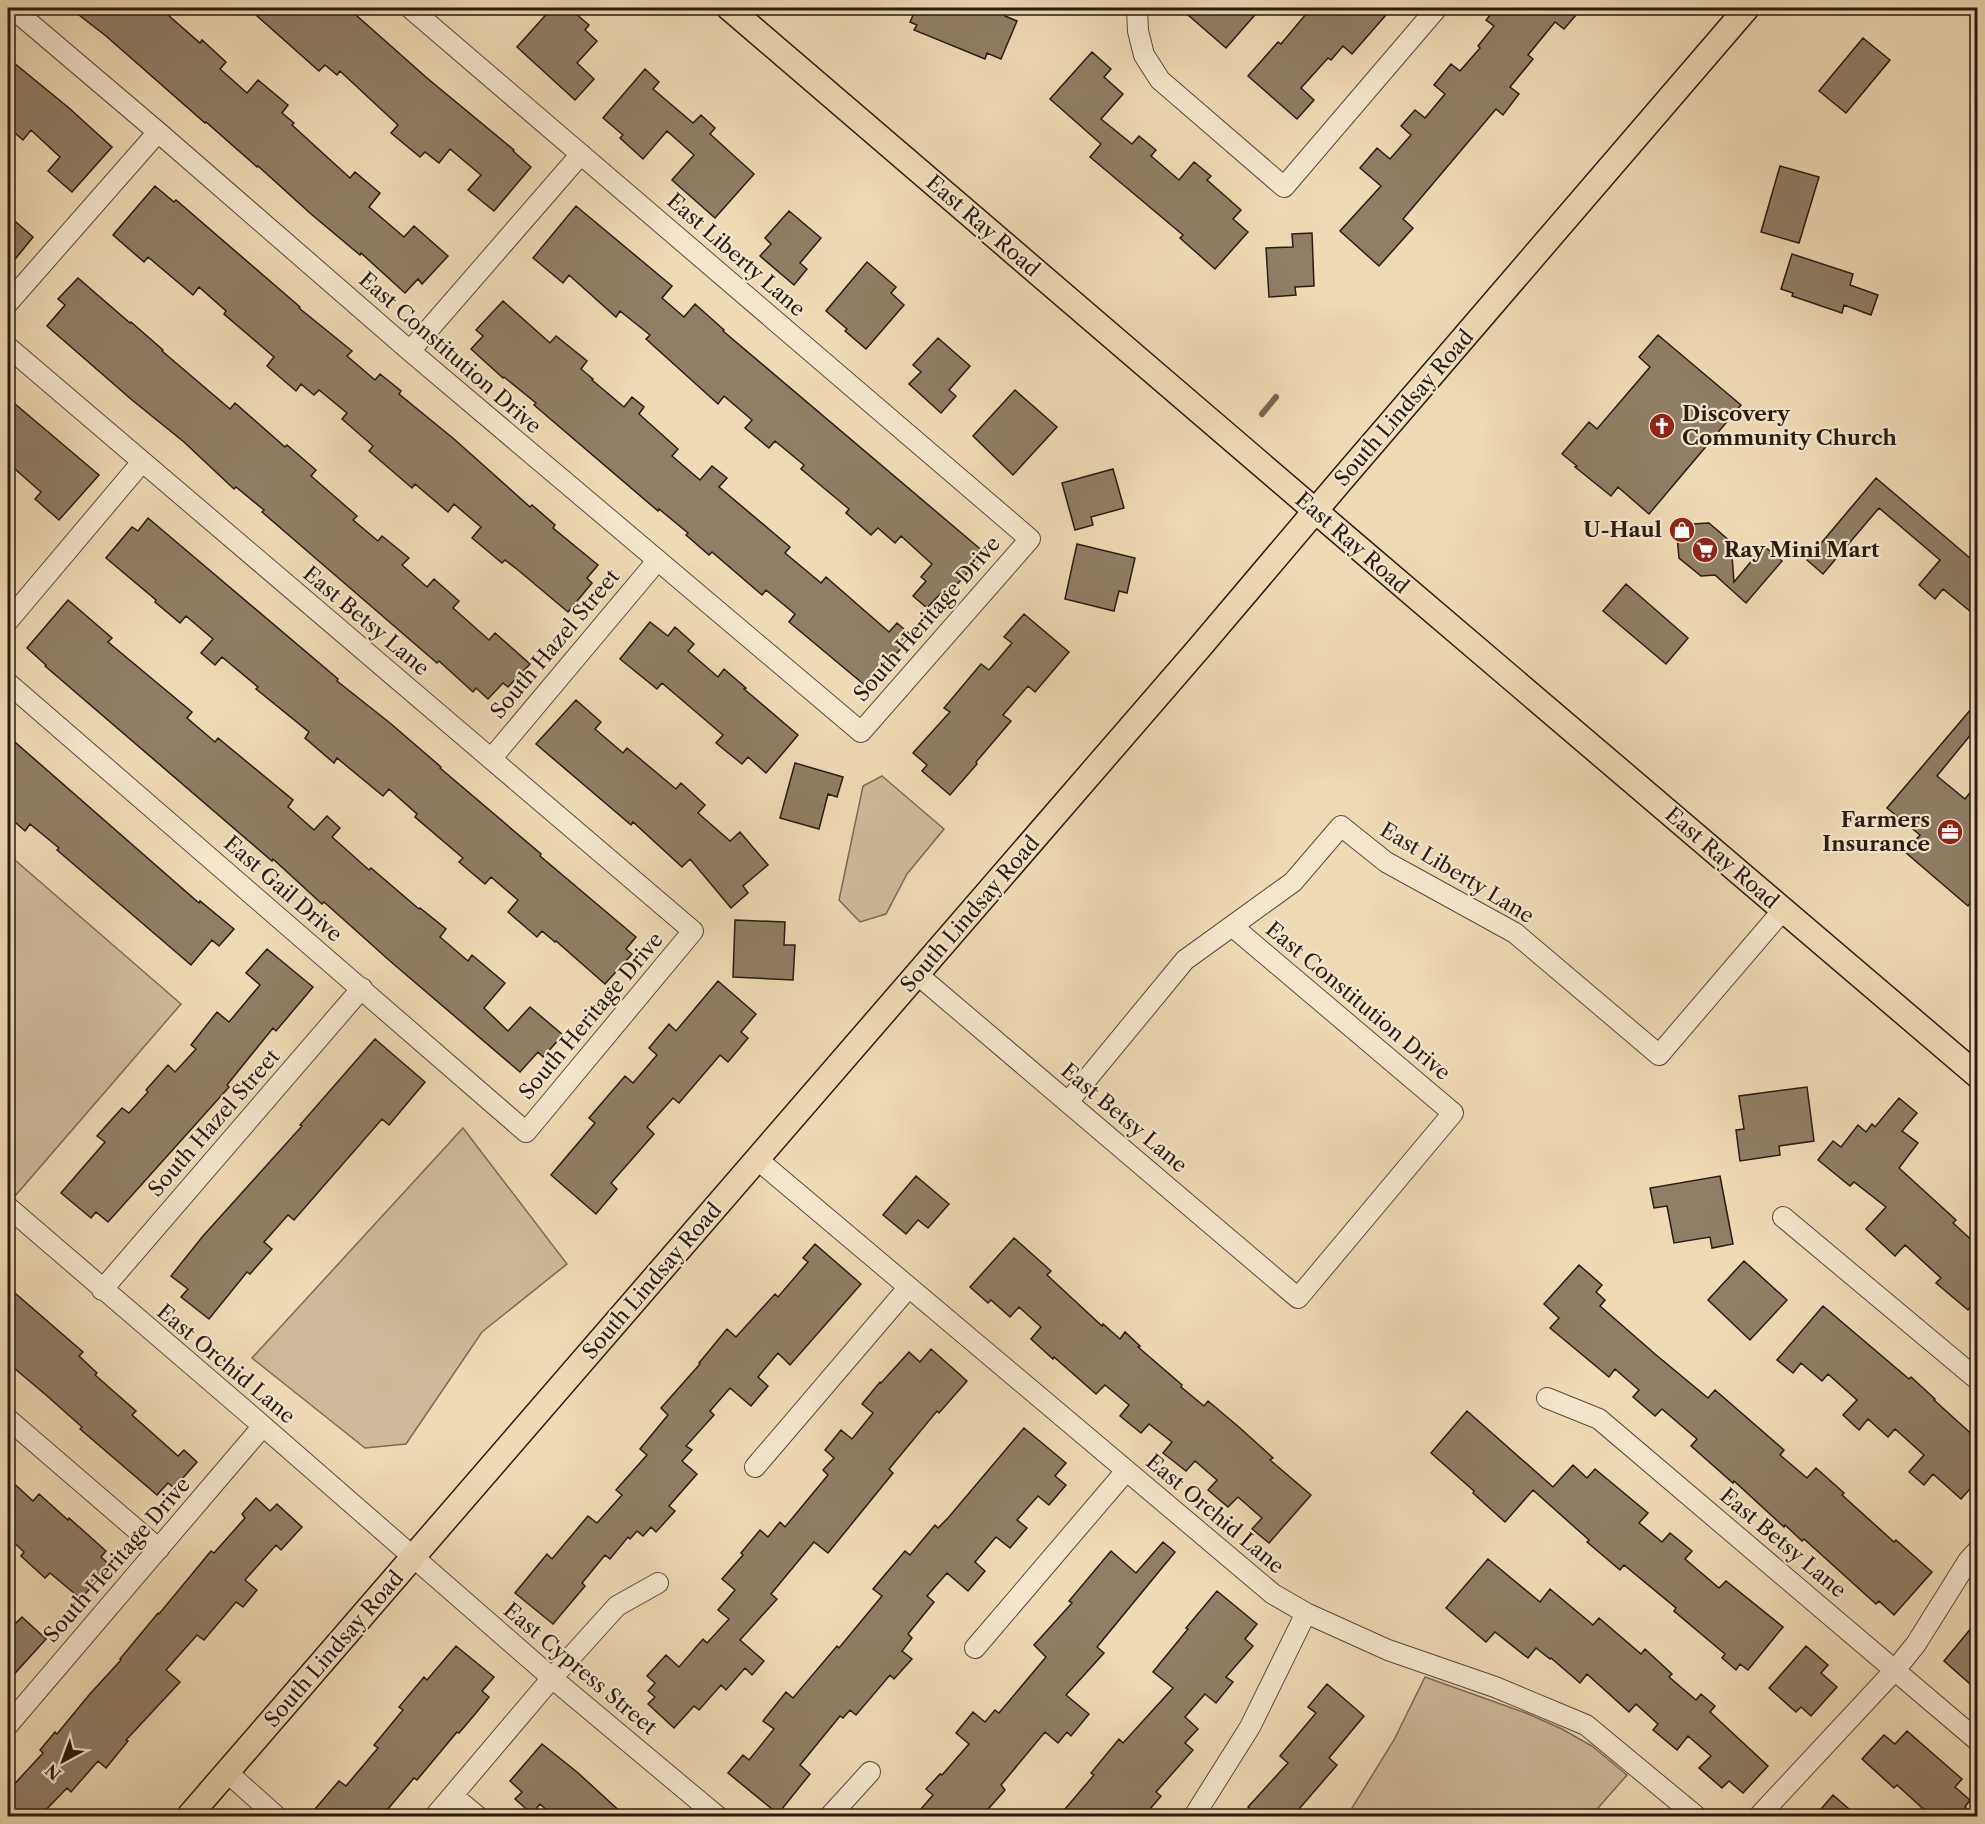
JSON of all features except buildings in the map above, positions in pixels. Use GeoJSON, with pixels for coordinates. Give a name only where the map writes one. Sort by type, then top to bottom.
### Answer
{"type":"FeatureCollection","features":[{"type":"Feature","properties":{"kind":"main road","name":"East Ray Road"},"geometry":{"type":"LineString","coordinates":[[729,8],[1977,1076]]}},
{"type":"Feature","properties":{"kind":"main road","name":"South Lindsay Road"},"geometry":{"type":"LineString","coordinates":[[189,1816],[918,975],[1747,8]]}},
{"type":"Feature","properties":{"kind":"street","name":"East Constitution Drive"},"geometry":{"type":"LineString","coordinates":[[12,8],[410,351],[861,732]]}},
{"type":"Feature","properties":{"kind":"street","name":"East Liberty Lane"},"geometry":{"type":"LineString","coordinates":[[410,8],[1030,539]]}},
{"type":"Feature","properties":{"kind":"street"},"geometry":{"type":"LineString","coordinates":[[1137,8],[1138,31],[1144,55],[1160,80],[1284,187],[1437,8]]}},
{"type":"Feature","properties":{"kind":"street"},"geometry":{"type":"LineString","coordinates":[[8,303],[158,132]]}},
{"type":"Feature","properties":{"kind":"street"},"geometry":{"type":"LineString","coordinates":[[410,351],[581,154]]}},
{"type":"Feature","properties":{"kind":"street","name":"East Betsy Lane"},"geometry":{"type":"LineString","coordinates":[[8,347],[693,932]]}},
{"type":"Feature","properties":{"kind":"street"},"geometry":{"type":"LineString","coordinates":[[8,621],[142,462]]}},
{"type":"Feature","properties":{"kind":"street","name":"South Heritage Drive"},"geometry":{"type":"LineString","coordinates":[[861,732],[1030,539]]}},
{"type":"Feature","properties":{"kind":"street","name":"South Hazel Street"},"geometry":{"type":"LineString","coordinates":[[491,759],[657,561]]}},
{"type":"Feature","properties":{"kind":"street","name":"East Gail Drive"},"geometry":{"type":"LineString","coordinates":[[8,683],[526,1132]]}},
{"type":"Feature","properties":{"kind":"street","name":"East Liberty Lane"},"geometry":{"type":"LineString","coordinates":[[1232,926],[1293,882],[1341,826],[1386,862],[1515,933],[1659,1055],[1783,910]]}},
{"type":"Feature","properties":{"kind":"street","name":"East Constitution Drive"},"geometry":{"type":"LineString","coordinates":[[1232,926],[1453,1113],[1298,1298]]}},
{"type":"Feature","properties":{"kind":"street"},"geometry":{"type":"LineString","coordinates":[[1068,1102],[1185,960],[1232,926]]}},
{"type":"Feature","properties":{"kind":"street","name":"South Heritage Drive"},"geometry":{"type":"LineString","coordinates":[[526,1132],[693,932]]}},
{"type":"Feature","properties":{"kind":"street","name":"East Betsy Lane"},"geometry":{"type":"LineString","coordinates":[[918,975],[1298,1298]]}},
{"type":"Feature","properties":{"kind":"street","name":"South Hazel Street"},"geometry":{"type":"LineString","coordinates":[[102,1290],[362,988]]}},
{"type":"Feature","properties":{"kind":"street","name":"East Orchid Lane"},"geometry":{"type":"LineString","coordinates":[[758,1160],[1273,1594],[1306,1613],[1388,1650],[1495,1687],[1586,1725],[1696,1816]]}},
{"type":"Feature","properties":{"kind":"street","name":"East Orchid Lane"},"geometry":{"type":"LineString","coordinates":[[8,1207],[413,1558]]}},
{"type":"Feature","properties":{"kind":"street"},"geometry":{"type":"LineString","coordinates":[[1783,1217],[1977,1380]]}},
{"type":"Feature","properties":{"kind":"street"},"geometry":{"type":"LineString","coordinates":[[755,1467],[908,1288]]}},
{"type":"Feature","properties":{"kind":"street","name":"East Betsy Lane"},"geometry":{"type":"LineString","coordinates":[[1546,1398],[1599,1419],[1977,1741]]}},
{"type":"Feature","properties":{"kind":"street"},"geometry":{"type":"LineString","coordinates":[[8,1419],[159,1549]]}},
{"type":"Feature","properties":{"kind":"street","name":"South Heritage Drive"},"geometry":{"type":"LineString","coordinates":[[8,1725],[263,1426]]}},
{"type":"Feature","properties":{"kind":"street"},"geometry":{"type":"LineString","coordinates":[[975,1648],[1126,1471]]}},
{"type":"Feature","properties":{"kind":"street"},"geometry":{"type":"LineString","coordinates":[[1759,1816],[1895,1670],[1916,1644],[1977,1550]]}},
{"type":"Feature","properties":{"kind":"street","name":"East Cypress Street"},"geometry":{"type":"LineString","coordinates":[[413,1558],[717,1816]]}},
{"type":"Feature","properties":{"kind":"street"},"geometry":{"type":"LineString","coordinates":[[435,1816],[617,1605],[658,1583]]}},
{"type":"Feature","properties":{"kind":"street"},"geometry":{"type":"LineString","coordinates":[[1194,1816],[1250,1727],[1306,1613]]}},
{"type":"Feature","properties":{"kind":"street"},"geometry":{"type":"LineString","coordinates":[[830,1816],[870,1772]]}},
{"type":"Feature","properties":{"kind":"street"},"geometry":{"type":"LineString","coordinates":[[228,1773],[276,1816]]}},
{"type":"Feature","properties":{"kind":"street"},"geometry":{"type":"LineString","coordinates":[[453,1796],[477,1816]]}},
{"type":"Feature","properties":{"kind":"shaded area"},"geometry":{"type":"Polygon","coordinates":[[[882,776],[944,829],[907,874],[886,914],[860,922],[839,900],[863,786],[882,776]]]}},
{"type":"Feature","properties":{"kind":"shaded area"},"geometry":{"type":"Polygon","coordinates":[[[8,854],[181,1004],[15,1196],[8,1188],[8,854]]]}},
{"type":"Feature","properties":{"kind":"shaded area"},"geometry":{"type":"Polygon","coordinates":[[[463,1128],[567,1264],[482,1332],[406,1444],[365,1448],[252,1358],[463,1128]]]}},
{"type":"Feature","properties":{"kind":"shaded area"},"geometry":{"type":"Polygon","coordinates":[[[1425,1677],[1526,1713],[1562,1729],[1592,1746],[1627,1775],[1591,1816],[1347,1816],[1394,1740],[1425,1677]]]}},
{"type":"Feature","properties":{"kind":"waterway"},"geometry":{"type":"LineString","coordinates":[[1262,414],[1276,397]]}},
{"type":"Feature","properties":{"kind":"place","name":"Discovery Community Church"},"geometry":{"type":"Point","coordinates":[1662,426]}},
{"type":"Feature","properties":{"kind":"place","name":"U-Haul"},"geometry":{"type":"Point","coordinates":[1682,530]}},
{"type":"Feature","properties":{"kind":"place","name":"Ray Mini Mart"},"geometry":{"type":"Point","coordinates":[1705,550]}},
{"type":"Feature","properties":{"kind":"place","name":"Farmers Insurance"},"geometry":{"type":"Point","coordinates":[1950,832]}}]}
